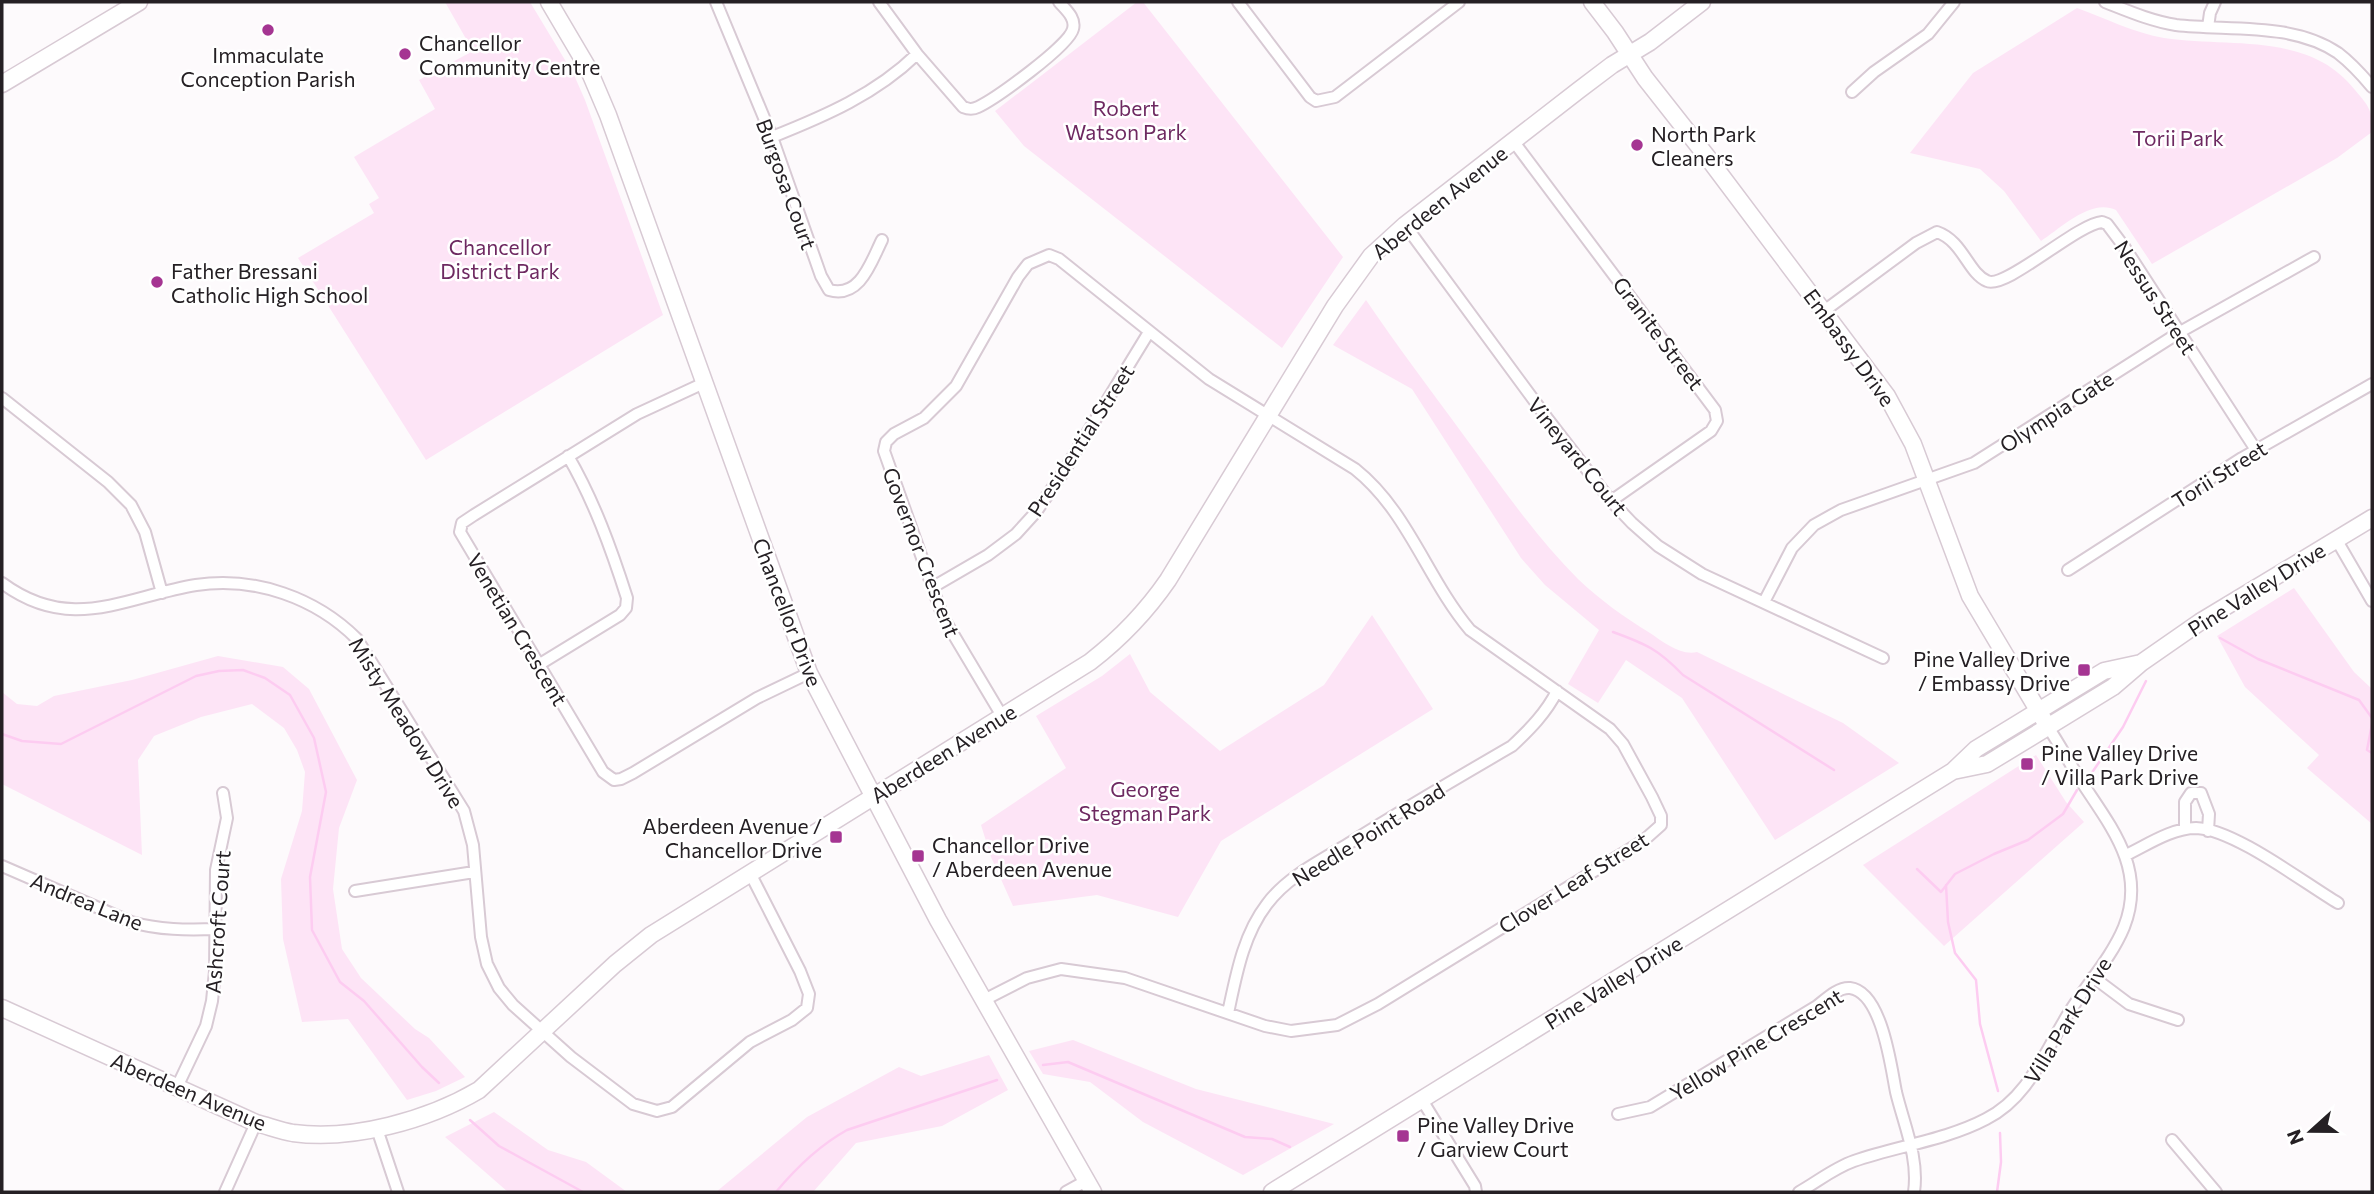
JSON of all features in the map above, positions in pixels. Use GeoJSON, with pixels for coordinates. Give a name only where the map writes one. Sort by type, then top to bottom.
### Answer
{"type":"FeatureCollection","features":[{"type":"Feature","properties":{"kind":"street"},"geometry":{"type":"LineString","coordinates":[[2,84],[139,2]]}},
{"type":"Feature","properties":{"kind":"street","name":"Chancellor Drive"},"geometry":{"type":"LineString","coordinates":[[549,2],[599,92],[808,673],[984,1000],[1090,1186]]}},
{"type":"Feature","properties":{"kind":"street","name":"Burgosa Court"},"geometry":{"type":"LineString","coordinates":[[716,2],[772,137],[821,276],[829,290],[845,290],[861,281],[881,240]]}},
{"type":"Feature","properties":{"kind":"street"},"geometry":{"type":"LineString","coordinates":[[879,2],[917,54],[962,107],[968,109],[976,108],[1048,58],[1069,39],[1074,27],[1073,18],[1059,2]]}},
{"type":"Feature","properties":{"kind":"street"},"geometry":{"type":"LineString","coordinates":[[1238,2],[1310,97],[1316,101],[1335,97],[1459,2]]}},
{"type":"Feature","properties":{"kind":"street","name":"Embassy Drive"},"geometry":{"type":"LineString","coordinates":[[1592,2],[1645,78],[1824,311],[1898,414],[1969,596],[2048,727]]}},
{"type":"Feature","properties":{"kind":"street","name":"Aberdeen Avenue"},"geometry":{"type":"LineString","coordinates":[[2,1009],[256,1123],[291,1133],[322,1134],[377,1129],[458,1102],[490,1081],[615,964],[651,935],[1090,662],[1124,634],[1140,618],[1168,580],[1346,289],[1371,256],[1405,225],[1601,73],[1650,42],[1702,2]]}},
{"type":"Feature","properties":{"kind":"street"},"geometry":{"type":"LineString","coordinates":[[1852,92],[1874,72],[1928,34],[1954,2]]}},
{"type":"Feature","properties":{"kind":"street"},"geometry":{"type":"LineString","coordinates":[[2105,2],[2155,21],[2281,33],[2317,42],[2337,52],[2356,68],[2372,87]]}},
{"type":"Feature","properties":{"kind":"street"},"geometry":{"type":"LineString","coordinates":[[2208,27],[2215,2]]}},
{"type":"Feature","properties":{"kind":"street"},"geometry":{"type":"LineString","coordinates":[[772,137],[833,112],[868,93],[902,69],[917,54]]}},
{"type":"Feature","properties":{"kind":"street","name":"Granite Street"},"geometry":{"type":"LineString","coordinates":[[1514,142],[1715,410],[1717,421],[1712,431],[1611,501]]}},
{"type":"Feature","properties":{"kind":"street","name":"Nessus Street"},"geometry":{"type":"LineString","coordinates":[[1824,311],[1916,243],[1937,232],[1955,243],[1985,281],[1991,282],[2009,276],[2085,229],[2102,222],[2107,224],[2125,248],[2256,450]]}},
{"type":"Feature","properties":{"kind":"street","name":"Vineyard Court"},"geometry":{"type":"LineString","coordinates":[[1405,225],[1509,369],[1611,501],[1632,523],[1673,556],[1702,573],[1883,658]]}},
{"type":"Feature","properties":{"kind":"street","name":"Governor Crescent"},"geometry":{"type":"LineString","coordinates":[[1002,716],[943,617],[884,451],[886,442],[894,434],[924,418],[940,405],[956,386],[1028,264],[1049,255],[1059,259],[1209,379],[1268,416]]}},
{"type":"Feature","properties":{"kind":"street","name":"Olympia Gate"},"geometry":{"type":"LineString","coordinates":[[1764,602],[1792,548],[1814,525],[1841,510],[1974,463],[2180,332],[2315,257]]}},
{"type":"Feature","properties":{"kind":"street","name":"Presidential Street"},"geometry":{"type":"LineString","coordinates":[[933,587],[988,555],[1016,534],[1036,512],[1065,471],[1149,332]]}},
{"type":"Feature","properties":{"kind":"street","name":"Venetian Crescent"},"geometry":{"type":"LineString","coordinates":[[704,383],[637,414],[568,456],[462,523],[460,533],[603,772],[614,780],[633,773],[737,709],[808,673]]}},
{"type":"Feature","properties":{"kind":"street","name":"Torii Street"},"geometry":{"type":"LineString","coordinates":[[2068,570],[2256,450],[2372,384]]}},
{"type":"Feature","properties":{"kind":"street"},"geometry":{"type":"LineString","coordinates":[[2,398],[108,482],[131,505],[148,540],[162,593]]}},
{"type":"Feature","properties":{"kind":"street","name":"Clover Leaf Street"},"geometry":{"type":"LineString","coordinates":[[984,1000],[1027,978],[1061,969],[1125,978],[1265,1026],[1291,1031],[1311,1030],[1348,1021],[1661,825],[1661,816],[1623,744],[1596,717],[1470,630],[1455,612],[1390,504],[1370,481],[1268,416]]}},
{"type":"Feature","properties":{"kind":"street"},"geometry":{"type":"LineString","coordinates":[[540,664],[620,615],[626,608],[627,598],[600,520],[590,495],[568,456]]}},
{"type":"Feature","properties":{"kind":"street","name":"Pine Valley Drive"},"geometry":{"type":"LineString","coordinates":[[1953,771],[1987,764],[2113,687],[2141,663],[2200,622],[2372,518]]}},
{"type":"Feature","properties":{"kind":"street"},"geometry":{"type":"LineString","coordinates":[[2336,539],[2372,601]]}},
{"type":"Feature","properties":{"kind":"street","name":"Misty Meadow Drive"},"geometry":{"type":"LineString","coordinates":[[2,583],[15,593],[38,602],[63,609],[82,610],[195,585],[234,582],[299,598],[340,621],[357,639],[464,811],[473,845],[481,937],[487,964],[499,988],[513,1005],[543,1032],[633,1104],[657,1111],[672,1107],[750,1042],[807,1008],[808,994],[800,971],[750,873]]}},
{"type":"Feature","properties":{"kind":"street","name":"Pine Valley Drive"},"geometry":{"type":"LineString","coordinates":[[1272,1192],[1953,771],[1976,749],[2104,671],[2141,663]]}},
{"type":"Feature","properties":{"kind":"street","name":"Needle Point Road"},"geometry":{"type":"LineString","coordinates":[[1228,1013],[1247,941],[1259,916],[1278,891],[1320,860],[1513,746],[1551,705],[1557,691]]}},
{"type":"Feature","properties":{"kind":"street","name":"Villa Park Drive"},"geometry":{"type":"LineString","coordinates":[[1799,1192],[1845,1164],[1977,1124],[2006,1107],[2031,1078],[2067,1016],[2118,939],[2128,914],[2130,880],[2126,855],[2114,831],[2048,727]]}},
{"type":"Feature","properties":{"kind":"street","name":"Ashcroft Court"},"geometry":{"type":"LineString","coordinates":[[177,1087],[205,1026],[212,1001],[216,870],[227,818],[223,793]]}},
{"type":"Feature","properties":{"kind":"street"},"geometry":{"type":"LineString","coordinates":[[2185,830],[2185,802],[2191,793],[2201,793],[2209,814],[2208,831]]}},
{"type":"Feature","properties":{"kind":"street"},"geometry":{"type":"LineString","coordinates":[[2126,855],[2185,830],[2197,828],[2240,843],[2338,903]]}},
{"type":"Feature","properties":{"kind":"street","name":"Andrea Lane"},"geometry":{"type":"LineString","coordinates":[[2,866],[131,922],[169,929],[216,929]]}},
{"type":"Feature","properties":{"kind":"street"},"geometry":{"type":"LineString","coordinates":[[355,891],[474,872]]}},
{"type":"Feature","properties":{"kind":"street"},"geometry":{"type":"LineString","coordinates":[[2093,978],[2129,1004],[2178,1020]]}},
{"type":"Feature","properties":{"kind":"street","name":"Yellow Pine Crescent"},"geometry":{"type":"LineString","coordinates":[[1618,1114],[1650,1107],[1831,995],[1850,988],[1866,996],[1880,1023],[1910,1144]]}},
{"type":"Feature","properties":{"kind":"street"},"geometry":{"type":"LineString","coordinates":[[1422,1100],[1475,1186],[1476,1192]]}},
{"type":"Feature","properties":{"kind":"street"},"geometry":{"type":"LineString","coordinates":[[225,1192],[256,1123]]}},
{"type":"Feature","properties":{"kind":"street"},"geometry":{"type":"LineString","coordinates":[[377,1129],[398,1192]]}},
{"type":"Feature","properties":{"kind":"street"},"geometry":{"type":"LineString","coordinates":[[2172,1140],[2216,1192]]}},
{"type":"Feature","properties":{"kind":"street"},"geometry":{"type":"LineString","coordinates":[[1910,1144],[1916,1170],[1914,1192]]}},
{"type":"Feature","properties":{"kind":"street"},"geometry":{"type":"LineString","coordinates":[[1066,1192],[1090,1186]]}},
{"type":"Feature","properties":{"kind":"green space","name":"Chancellor District Park"},"geometry":{"type":"Polygon","coordinates":[[[445,2],[530,2],[574,75],[585,100],[663,315],[426,460],[298,258],[374,213],[369,204],[379,198],[354,157],[435,109],[419,80],[473,51],[445,2]]]}},
{"type":"Feature","properties":{"kind":"green space","name":"Robert Watson Park"},"geometry":{"type":"Polygon","coordinates":[[[1137,2],[1143,2],[1343,257],[1282,348],[1024,146],[995,111],[1137,2]]]}},
{"type":"Feature","properties":{"kind":"green space","name":"Torii Park"},"geometry":{"type":"Polygon","coordinates":[[[2077,8],[2153,36],[2267,46],[2315,58],[2336,71],[2364,101],[2371,113],[2372,132],[2337,158],[2152,264],[2116,210],[2106,207],[2077,216],[2041,241],[2004,191],[1980,169],[1910,153],[1973,73],[2077,8]]]}},
{"type":"Feature","properties":{"kind":"green space"},"geometry":{"type":"Polygon","coordinates":[[[1366,300],[1517,508],[1586,587],[1666,644],[1685,652],[1697,652],[1843,723],[1899,763],[1775,840],[1682,698],[1626,660],[1598,703],[1568,684],[1599,630],[1545,585],[1521,558],[1412,389],[1333,345],[1366,300]]]}},
{"type":"Feature","properties":{"kind":"green space"},"geometry":{"type":"Polygon","coordinates":[[[2294,588],[2354,672],[2372,689],[2372,824],[2307,768],[2319,755],[2245,687],[2217,636],[2294,588]]]}},
{"type":"Feature","properties":{"kind":"green space","name":"George Stegman Park"},"geometry":{"type":"Polygon","coordinates":[[[1372,615],[1433,709],[1221,841],[1178,917],[1097,895],[1013,906],[991,857],[981,825],[1066,768],[1036,716],[1102,676],[1130,654],[1150,692],[1220,751],[1324,685],[1372,615]]]}},
{"type":"Feature","properties":{"kind":"green space"},"geometry":{"type":"Polygon","coordinates":[[[218,656],[283,667],[309,689],[357,780],[339,828],[333,889],[342,949],[361,978],[415,1029],[429,1038],[465,1077],[436,1091],[407,1100],[348,1019],[302,1022],[283,939],[281,879],[302,811],[305,772],[297,750],[284,728],[252,704],[201,717],[154,736],[138,760],[142,855],[2,784],[2,692],[17,704],[37,706],[54,696],[132,680],[218,656]]]}},
{"type":"Feature","properties":{"kind":"green space"},"geometry":{"type":"Polygon","coordinates":[[[2036,755],[2066,802],[2084,822],[1944,946],[1863,865],[2036,755]]]}},
{"type":"Feature","properties":{"kind":"green space"},"geometry":{"type":"Polygon","coordinates":[[[1073,1040],[1196,1089],[1334,1124],[1243,1175],[1143,1122],[1090,1082],[1043,1074],[1029,1051],[1073,1040]]]}},
{"type":"Feature","properties":{"kind":"green space"},"geometry":{"type":"Polygon","coordinates":[[[989,1055],[1008,1090],[942,1126],[856,1143],[813,1192],[716,1192],[807,1117],[899,1067],[921,1076],[989,1055]]]}},
{"type":"Feature","properties":{"kind":"green space"},"geometry":{"type":"Polygon","coordinates":[[[494,1112],[548,1150],[586,1162],[627,1192],[508,1192],[445,1137],[494,1112]]]}},
{"type":"Feature","properties":{"kind":"waterway"},"geometry":{"type":"LineString","coordinates":[[1613,632],[1651,648],[1683,675],[1834,770]]}},
{"type":"Feature","properties":{"kind":"waterway"},"geometry":{"type":"LineString","coordinates":[[2220,638],[2258,659],[2359,700],[2372,718]]}},
{"type":"Feature","properties":{"kind":"waterway"},"geometry":{"type":"LineString","coordinates":[[2,734],[22,741],[61,744],[196,676],[219,671],[243,670],[265,678],[290,695],[314,738],[326,792],[310,877],[312,930],[340,982],[364,1001],[439,1083]]}},
{"type":"Feature","properties":{"kind":"waterway"},"geometry":{"type":"LineString","coordinates":[[2089,777],[2123,727],[2146,681]]}},
{"type":"Feature","properties":{"kind":"waterway"},"geometry":{"type":"LineString","coordinates":[[2372,724],[2367,750],[2372,753]]}},
{"type":"Feature","properties":{"kind":"waterway"},"geometry":{"type":"LineString","coordinates":[[1917,869],[1941,892],[1955,874],[2028,840],[2063,814],[2077,790]]}},
{"type":"Feature","properties":{"kind":"waterway"},"geometry":{"type":"LineString","coordinates":[[1946,885],[1948,922],[1955,953],[1976,980],[1980,1024],[1998,1091]]}},
{"type":"Feature","properties":{"kind":"waterway"},"geometry":{"type":"LineString","coordinates":[[1043,1065],[1068,1062],[1245,1137],[1272,1139],[1290,1147]]}},
{"type":"Feature","properties":{"kind":"waterway"},"geometry":{"type":"LineString","coordinates":[[776,1192],[809,1158],[847,1130],[997,1080]]}},
{"type":"Feature","properties":{"kind":"waterway"},"geometry":{"type":"LineString","coordinates":[[470,1120],[499,1146],[583,1192]]}},
{"type":"Feature","properties":{"kind":"waterway"},"geometry":{"type":"LineString","coordinates":[[1997,1192],[2001,1162],[2000,1133]]}},
{"type":"Feature","properties":{"kind":"place","name":"Immaculate Conception Parish"},"geometry":{"type":"Point","coordinates":[268,30]}},
{"type":"Feature","properties":{"kind":"place","name":"Chancellor Community Centre"},"geometry":{"type":"Point","coordinates":[405,54]}},
{"type":"Feature","properties":{"kind":"place","name":"North Park Cleaners"},"geometry":{"type":"Point","coordinates":[1637,145]}},
{"type":"Feature","properties":{"kind":"place","name":"Father Bressani Catholic High School"},"geometry":{"type":"Point","coordinates":[157,282]}},
{"type":"Feature","properties":{"kind":"place","name":"Pine Valley Drive / Embassy Drive"},"geometry":{"type":"Point","coordinates":[2084,670]}},
{"type":"Feature","properties":{"kind":"place","name":"Pine Valley Drive / Villa Park Drive"},"geometry":{"type":"Point","coordinates":[2027,764]}},
{"type":"Feature","properties":{"kind":"place","name":"Aberdeen Avenue / Chancellor Drive"},"geometry":{"type":"Point","coordinates":[836,837]}},
{"type":"Feature","properties":{"kind":"place","name":"Chancellor Drive / Aberdeen Avenue"},"geometry":{"type":"Point","coordinates":[918,856]}},
{"type":"Feature","properties":{"kind":"place","name":"Pine Valley Drive / Garview Court"},"geometry":{"type":"Point","coordinates":[1403,1136]}}]}
